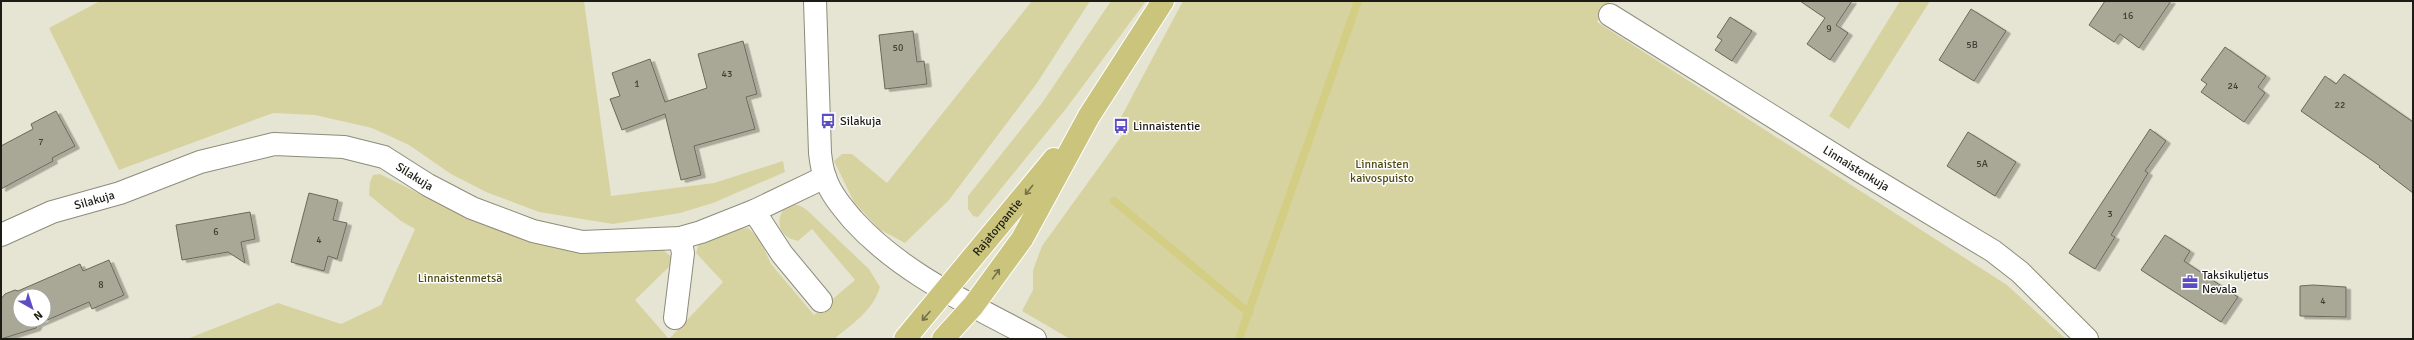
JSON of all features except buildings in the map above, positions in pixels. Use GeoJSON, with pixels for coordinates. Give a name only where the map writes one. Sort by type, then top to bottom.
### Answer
{"type":"FeatureCollection","features":[{"type":"Feature","properties":{"kind":"main road","name":"Rajatorpantie"},"geometry":{"type":"LineString","coordinates":[[944,339],[973,306],[1022,239],[1089,116],[1163,1]]}},
{"type":"Feature","properties":{"kind":"main road","name":"Rajatorpantie"},"geometry":{"type":"LineString","coordinates":[[905,339],[946,292],[1089,116]]}},
{"type":"Feature","properties":{"kind":"street"},"geometry":{"type":"LineString","coordinates":[[815,1],[818,139],[825,177],[840,204],[867,234],[901,263],[946,292],[1035,339]]}},
{"type":"Feature","properties":{"kind":"street","name":"Linnaistenkuja"},"geometry":{"type":"LineString","coordinates":[[1610,15],[1860,171],[1993,251],[2020,272],[2087,339]]}},
{"type":"Feature","properties":{"kind":"street","name":"Silakuja"},"geometry":{"type":"LineString","coordinates":[[1,235],[52,212],[120,193],[200,162],[274,144],[344,147],[384,156],[428,185],[472,208],[538,232],[582,242],[680,238],[754,211],[825,177]]}},
{"type":"Feature","properties":{"kind":"street"},"geometry":{"type":"LineString","coordinates":[[754,211],[782,254],[821,301]]}},
{"type":"Feature","properties":{"kind":"street"},"geometry":{"type":"LineString","coordinates":[[675,318],[683,253],[680,238]]}},
{"type":"Feature","properties":{"kind":"green space"},"geometry":{"type":"Polygon","coordinates":[[[100,1],[584,1],[611,196],[714,183],[783,161],[785,172],[713,203],[680,213],[613,224],[539,212],[486,192],[451,174],[409,145],[372,128],[315,115],[273,113],[119,170],[49,28],[100,1]]]}},
{"type":"Feature","properties":{"kind":"green space"},"geometry":{"type":"Polygon","coordinates":[[[1032,1],[1090,1],[1037,83],[949,200],[905,243],[879,229],[854,202],[834,161],[842,154],[852,154],[887,183],[1032,1]]]}},
{"type":"Feature","properties":{"kind":"green space"},"geometry":{"type":"Polygon","coordinates":[[[1111,1],[1146,1],[1065,110],[978,217],[973,216],[968,209],[968,196],[1042,103],[1111,1]]]}},
{"type":"Feature","properties":{"kind":"green space","name":"Linnaisten kaivospuisto"},"geometry":{"type":"Polygon","coordinates":[[[1183,1],[1610,1],[1597,22],[2007,285],[2066,339],[1070,339],[1022,311],[1033,290],[1033,270],[1042,246],[1128,127],[1120,119],[1183,1]]]}},
{"type":"Feature","properties":{"kind":"green space"},"geometry":{"type":"Polygon","coordinates":[[[1900,1],[1930,1],[1849,129],[1829,116],[1900,1]]]}},
{"type":"Feature","properties":{"kind":"green space","name":"Linnaistenmetsä"},"geometry":{"type":"Polygon","coordinates":[[[380,174],[430,199],[515,237],[580,252],[663,250],[676,260],[635,300],[669,339],[187,339],[278,303],[341,324],[381,305],[415,229],[401,221],[369,195],[370,182],[373,175],[380,174]]]}},
{"type":"Feature","properties":{"kind":"green space"},"geometry":{"type":"Polygon","coordinates":[[[791,205],[799,205],[808,211],[869,269],[880,287],[877,296],[867,310],[834,339],[669,339],[723,282],[696,253],[699,243],[738,229],[748,228],[759,238],[771,264],[814,315],[855,280],[812,229],[798,241],[788,237],[782,231],[779,223],[780,215],[784,209],[791,205]]]}},
{"type":"Feature","properties":{"kind":"waterway"},"geometry":{"type":"LineString","coordinates":[[1239,339],[1358,1]]}},
{"type":"Feature","properties":{"kind":"waterway"},"geometry":{"type":"LineString","coordinates":[[1114,201],[1249,313]]}},
{"type":"Feature","properties":{"kind":"place","name":"Silakuja"},"geometry":{"type":"Point","coordinates":[828,121]}},
{"type":"Feature","properties":{"kind":"place","name":"Linnaistentie"},"geometry":{"type":"Point","coordinates":[1121,126]}},
{"type":"Feature","properties":{"kind":"place","name":"Taksikuljetus Nevala"},"geometry":{"type":"Point","coordinates":[2190,282]}}]}
